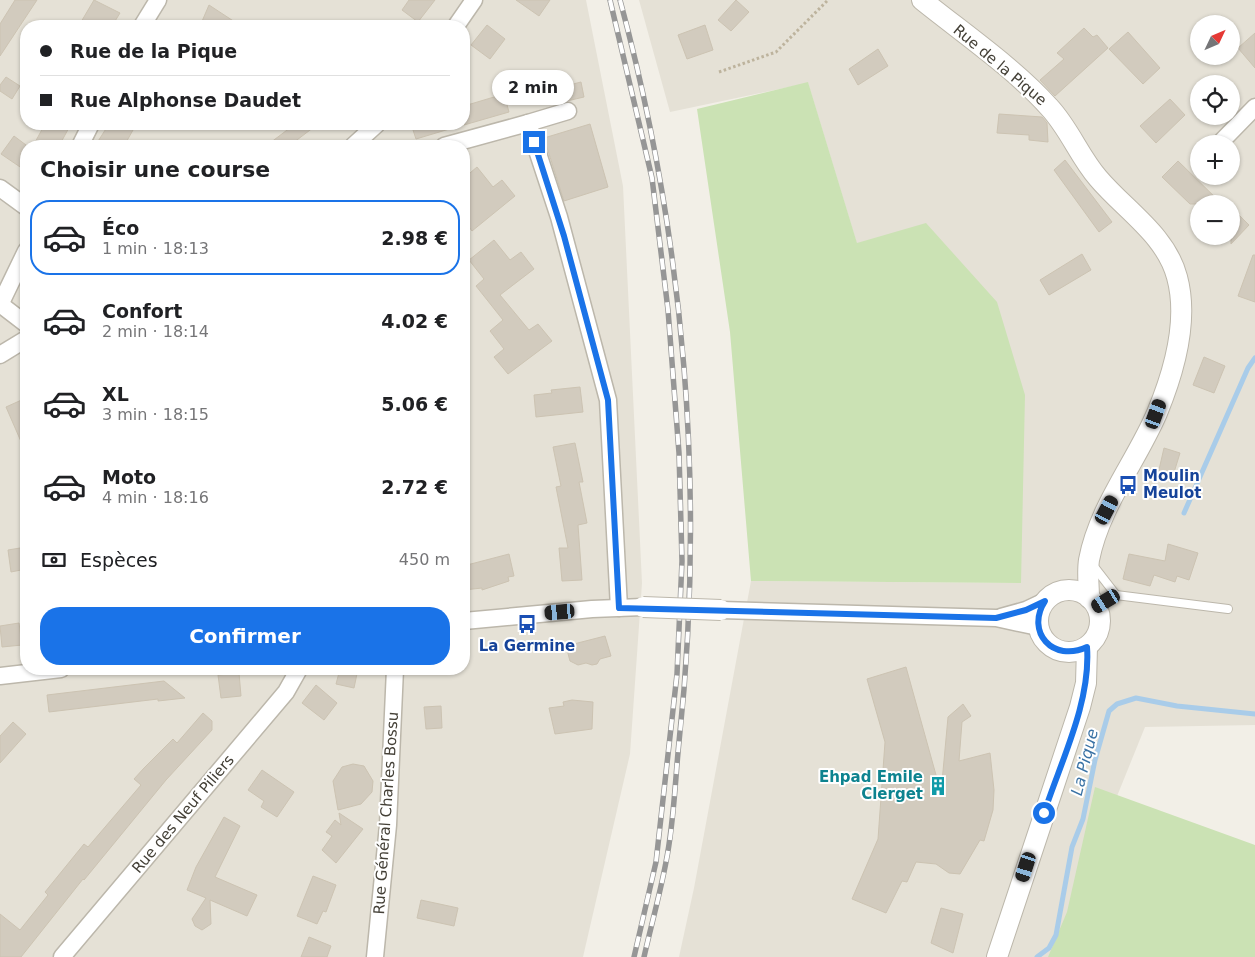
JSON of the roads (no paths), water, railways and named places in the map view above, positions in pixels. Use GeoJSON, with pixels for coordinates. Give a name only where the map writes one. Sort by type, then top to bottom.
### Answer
{"type":"FeatureCollection","features":[{"type":"Feature","properties":{"kind":"street"},"geometry":{"type":"LineString","coordinates":[[146,20],[158,0]]}},
{"type":"Feature","properties":{"kind":"street"},"geometry":{"type":"LineString","coordinates":[[460,20],[474,0]]}},
{"type":"Feature","properties":{"kind":"street","name":"Rue de la Pique"},"geometry":{"type":"LineString","coordinates":[[922,0],[1030,88],[1050,107],[1067,129],[1080,153],[1098,178],[1160,242],[1171,260],[1177,277],[1182,314],[1172,372],[1156,414],[1107,510],[1089,561],[1066,590]]}},
{"type":"Feature","properties":{"kind":"street"},"geometry":{"type":"LineString","coordinates":[[1228,135],[1255,107]]}},
{"type":"Feature","properties":{"kind":"street"},"geometry":{"type":"LineString","coordinates":[[466,140],[568,111]]}},
{"type":"Feature","properties":{"kind":"street"},"geometry":{"type":"LineString","coordinates":[[528,123],[559,217],[608,400],[619,608]]}},
{"type":"Feature","properties":{"kind":"street"},"geometry":{"type":"LineString","coordinates":[[360,140],[370,130]]}},
{"type":"Feature","properties":{"kind":"street"},"geometry":{"type":"LineString","coordinates":[[0,188],[20,203]]}},
{"type":"Feature","properties":{"kind":"street"},"geometry":{"type":"LineString","coordinates":[[20,263],[0,304],[20,319]]}},
{"type":"Feature","properties":{"kind":"street"},"geometry":{"type":"LineString","coordinates":[[0,355],[20,343]]}},
{"type":"Feature","properties":{"kind":"street","name":"Rue de la Pique"},"geometry":{"type":"LineString","coordinates":[[1089,561],[1093,602]]}},
{"type":"Feature","properties":{"kind":"street"},"geometry":{"type":"LineString","coordinates":[[996,618],[1026,610],[1066,590],[1082,593],[1093,602],[1100,615],[1098,633],[1087,647],[1079,651],[1061,651]]}},
{"type":"Feature","properties":{"kind":"street"},"geometry":{"type":"LineString","coordinates":[[1045,601],[1038,618],[1038,627],[1046,642],[1061,651],[1074,673],[1080,707]]}},
{"type":"Feature","properties":{"kind":"street"},"geometry":{"type":"LineString","coordinates":[[470,620],[643,607],[996,618],[1038,627]]}},
{"type":"Feature","properties":{"kind":"street"},"geometry":{"type":"LineString","coordinates":[[997,957],[1080,707],[1086,683],[1087,647]]}},
{"type":"Feature","properties":{"kind":"street"},"geometry":{"type":"LineString","coordinates":[[0,676],[20,674]]}},
{"type":"Feature","properties":{"kind":"street","name":"Rue des Neuf Piliers"},"geometry":{"type":"LineString","coordinates":[[62,957],[286,692],[296,675]]}},
{"type":"Feature","properties":{"kind":"street","name":"Rue Général Charles Bossu"},"geometry":{"type":"LineString","coordinates":[[376,957],[388,825],[395,675]]}},
{"type":"Feature","properties":{"kind":"lane"},"geometry":{"type":"LineString","coordinates":[[1089,561],[1116,595]]}},
{"type":"Feature","properties":{"kind":"lane"},"geometry":{"type":"LineString","coordinates":[[1093,602],[1116,595],[1228,609]]}},
{"type":"Feature","properties":{"kind":"waterway","name":"La Pique"},"geometry":{"type":"LineString","coordinates":[[1184,513],[1248,368],[1255,358]]}},
{"type":"Feature","properties":{"kind":"waterway","name":"La Pique"},"geometry":{"type":"LineString","coordinates":[[1037,957],[1049,948],[1056,935],[1072,847],[1083,819],[1095,760],[1109,711],[1117,704],[1136,698],[1177,706],[1255,714]]}},
{"type":"Feature","properties":{"kind":"railway"},"geometry":{"type":"LineString","coordinates":[[610,0],[652,178],[668,310],[679,453],[682,561],[677,674],[656,862],[634,957]]}},
{"type":"Feature","properties":{"kind":"railway"},"geometry":{"type":"LineString","coordinates":[[620,0],[642,91],[660,183],[674,275],[684,368],[689,461],[690,555],[687,649],[674,802],[666,862],[644,957]]}},
{"type":"Feature","properties":{"kind":"place","name":"Moulin Meulot"},"geometry":{"type":"Point","coordinates":[1128,485]}},
{"type":"Feature","properties":{"kind":"place","name":"La Germine"},"geometry":{"type":"Point","coordinates":[527,624]}},
{"type":"Feature","properties":{"kind":"place","name":"Ehpad Emile Clerget"},"geometry":{"type":"Point","coordinates":[938,786]}}]}
